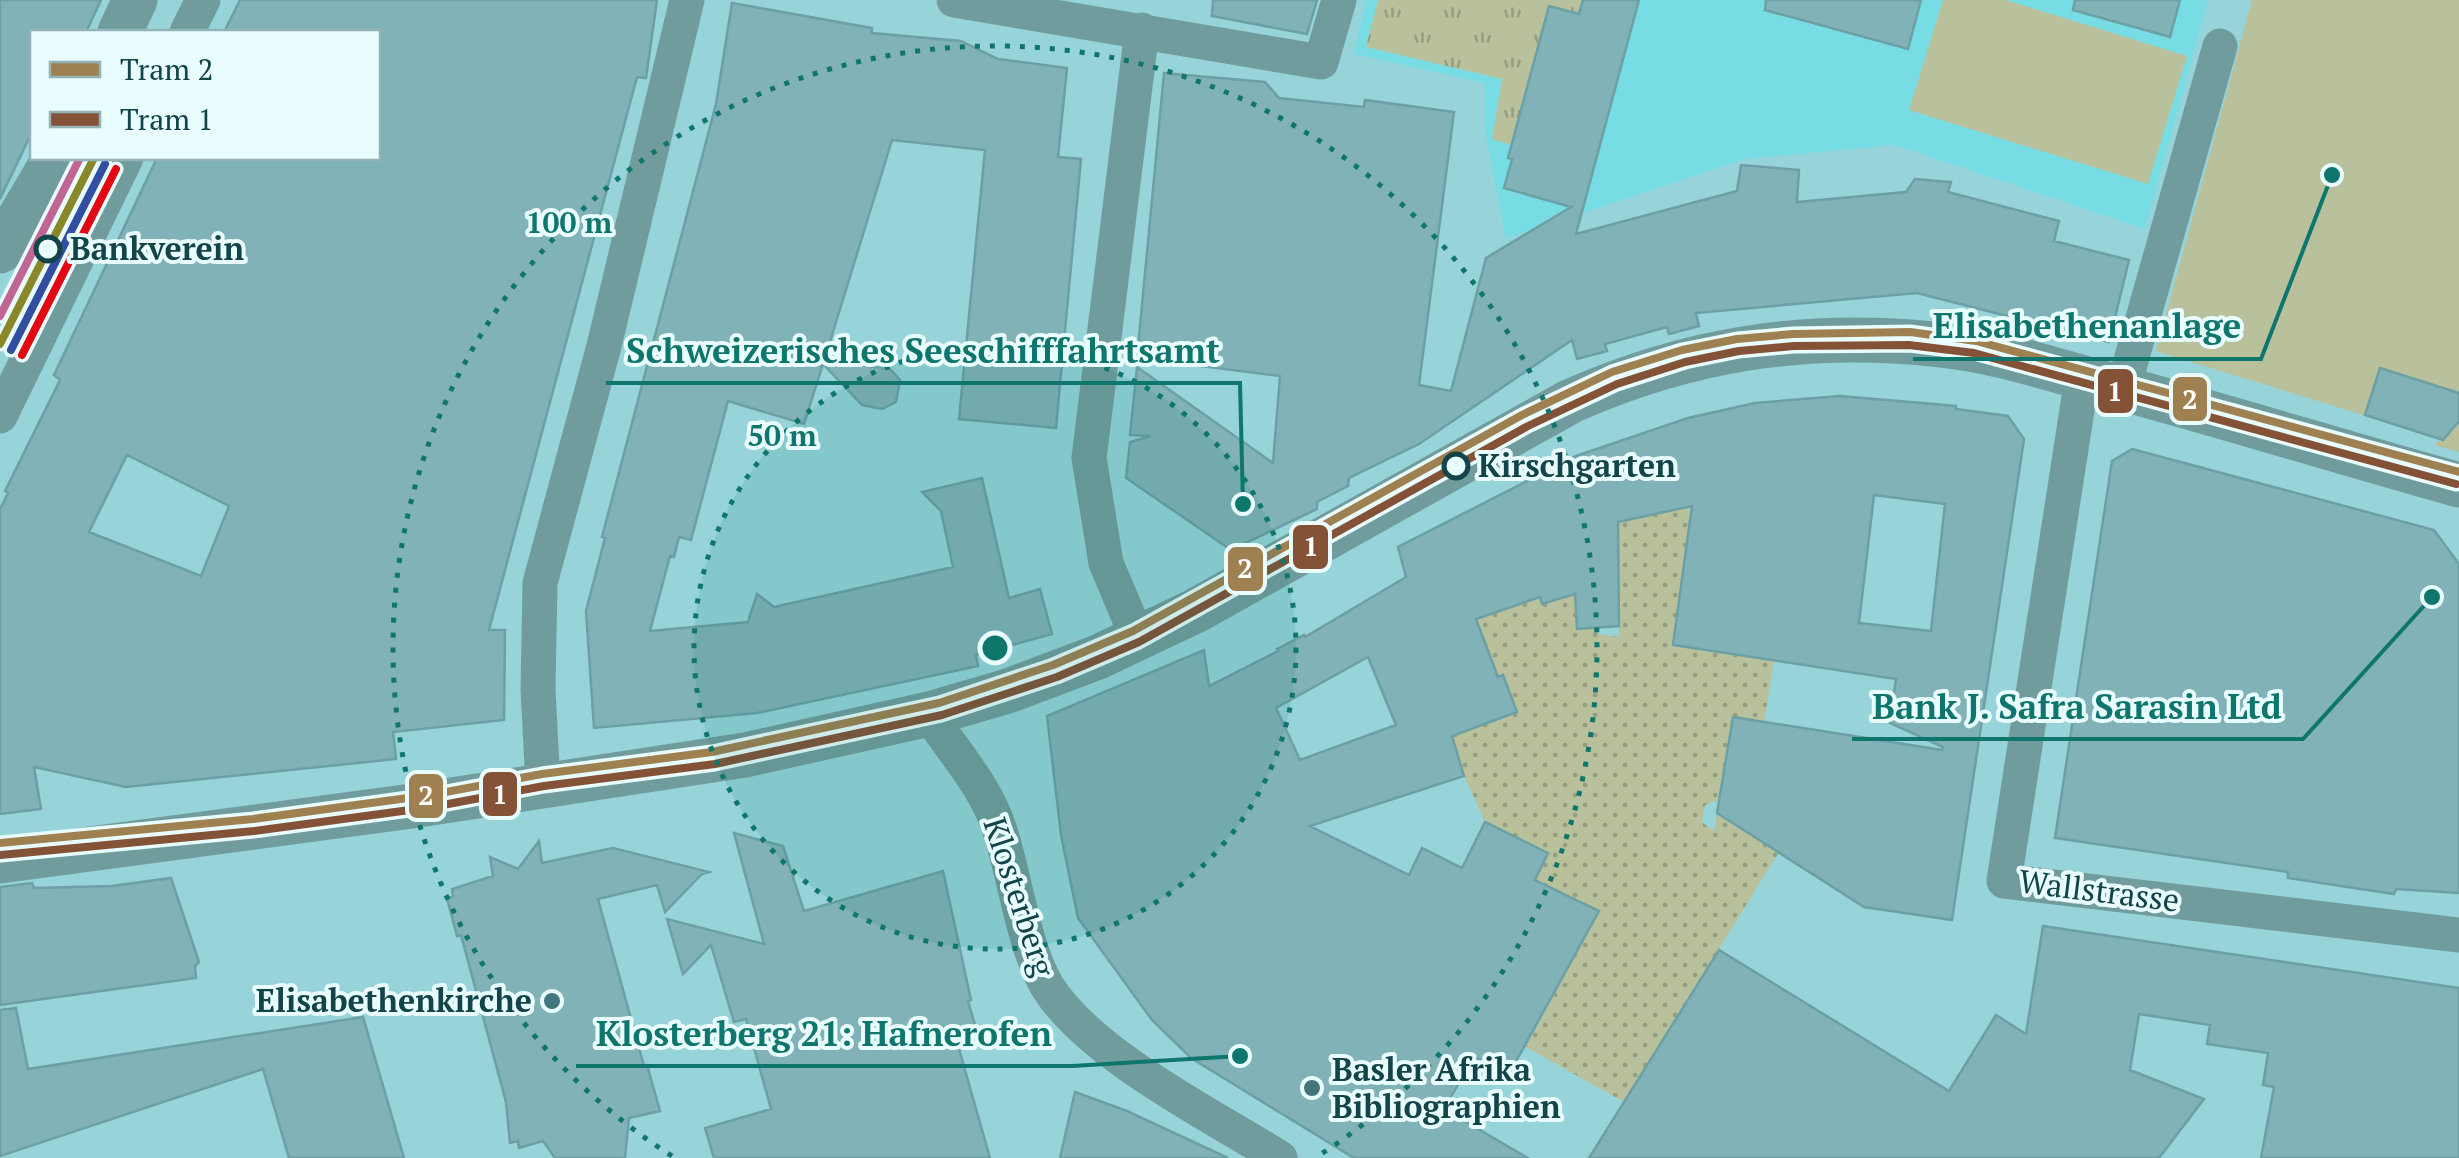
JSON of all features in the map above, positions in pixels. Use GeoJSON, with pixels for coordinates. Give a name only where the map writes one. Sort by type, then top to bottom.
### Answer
{"type":"FeatureCollection","features":[{"type":"Feature","properties":{"kind":"street"},"geometry":{"type":"LineString","coordinates":[[121,30],[135,0]]}},
{"type":"Feature","properties":{"kind":"street"},"geometry":{"type":"LineString","coordinates":[[188,30],[203,0]]}},
{"type":"Feature","properties":{"kind":"street"},"geometry":{"type":"LineString","coordinates":[[543,786],[538,688],[540,583],[604,346],[687,0]]}},
{"type":"Feature","properties":{"kind":"street"},"geometry":{"type":"LineString","coordinates":[[954,0],[1321,62],[1339,0]]}},
{"type":"Feature","properties":{"kind":"street"},"geometry":{"type":"LineString","coordinates":[[1138,639],[1106,564],[1089,458],[1142,30]]}},
{"type":"Feature","properties":{"kind":"street"},"geometry":{"type":"LineString","coordinates":[[2103,383],[2220,46]]}},
{"type":"Feature","properties":{"kind":"street"},"geometry":{"type":"LineString","coordinates":[[0,251],[53,160]]}},
{"type":"Feature","properties":{"kind":"street"},"geometry":{"type":"LineString","coordinates":[[0,416],[125,160]]}},
{"type":"Feature","properties":{"kind":"street"},"geometry":{"type":"LineString","coordinates":[[0,862],[744,755],[929,714],[1040,680],[1138,639],[1210,603],[1571,401],[1684,359],[1746,348],[1838,340],[1937,344],[2103,383],[2459,486]]}},
{"type":"Feature","properties":{"kind":"street","name":"Wallstrasse"},"geometry":{"type":"LineString","coordinates":[[2103,383],[2004,881],[2459,935]]}},
{"type":"Feature","properties":{"kind":"street","name":"Klosterberg"},"geometry":{"type":"LineString","coordinates":[[929,714],[967,768],[997,822],[1035,958],[1064,1010],[1111,1051],[1280,1158]]}},
{"type":"Feature","properties":{"kind":"street"},"geometry":{"type":"LineString","coordinates":[[0,835],[397,787],[543,786]]}},
{"type":"Feature","properties":{"kind":"shaded area"},"geometry":{"type":"Polygon","coordinates":[[[1366,0],[2208,0],[2145,229],[1894,145],[1745,159],[1506,239],[1485,130],[1485,83],[1354,54],[1366,0]]]}},
{"type":"Feature","properties":{"kind":"green space"},"geometry":{"type":"Polygon","coordinates":[[[1378,0],[1583,0],[1579,14],[1549,6],[1512,145],[1492,139],[1502,79],[1366,47],[1378,0]]]}},
{"type":"Feature","properties":{"kind":"green space"},"geometry":{"type":"Polygon","coordinates":[[[1943,0],[2006,0],[2187,56],[2148,184],[1909,110],[1943,0]]]}},
{"type":"Feature","properties":{"kind":"green space"},"geometry":{"type":"Polygon","coordinates":[[[2252,0],[2459,0],[2459,452],[2434,445],[2441,439],[2156,351],[2252,0]]]}},
{"type":"Feature","properties":{"kind":"green space"},"geometry":{"type":"Polygon","coordinates":[[[1688,507],[1690,518],[1675,646],[1774,661],[1764,722],[1733,717],[1719,800],[1705,805],[1702,822],[1714,831],[1717,813],[1779,852],[1624,1102],[1526,1047],[1599,912],[1535,880],[1485,822],[1464,776],[1452,736],[1517,712],[1503,675],[1498,677],[1476,619],[1540,597],[1543,604],[1557,600],[1557,594],[1574,593],[1577,628],[1597,628],[1597,634],[1619,637],[1618,522],[1688,507]]]}},
{"type":"Feature","properties":{"kind":"building"},"geometry":{"type":"Polygon","coordinates":[[[0,0],[101,0],[87,30],[30,30],[30,136],[0,199],[0,0]]]}},
{"type":"Feature","properties":{"kind":"building"},"geometry":{"type":"Polygon","coordinates":[[[240,0],[657,0],[646,78],[637,77],[489,630],[505,630],[504,720],[393,732],[396,759],[126,787],[34,767],[41,809],[0,814],[0,509],[8,493],[5,491],[60,380],[54,375],[156,160],[380,160],[380,30],[225,30],[240,0]],[[127,455],[89,532],[201,576],[229,506],[127,455]]]}},
{"type":"Feature","properties":{"kind":"building"},"geometry":{"type":"Polygon","coordinates":[[[1213,0],[1317,0],[1307,34],[1212,16],[1213,0]]]}},
{"type":"Feature","properties":{"kind":"building"},"geometry":{"type":"Polygon","coordinates":[[[1583,0],[1639,0],[1576,234],[1737,191],[1741,165],[1799,170],[1797,202],[1906,192],[1915,179],[1951,182],[1948,192],[2059,221],[2054,241],[2129,260],[2109,342],[1917,293],[1696,313],[1699,326],[1669,334],[1667,327],[1605,344],[1607,351],[1577,359],[1572,340],[1419,444],[1349,478],[1348,486],[1317,502],[1317,509],[1231,550],[1126,478],[1130,442],[1151,436],[1130,435],[1137,367],[1273,463],[1280,376],[1137,358],[1164,73],[1265,82],[1279,98],[1364,107],[1365,100],[1454,112],[1419,385],[1451,391],[1486,258],[1571,207],[1504,188],[1512,159],[1508,158],[1549,6],[1579,14],[1583,0]]]}},
{"type":"Feature","properties":{"kind":"building"},"geometry":{"type":"Polygon","coordinates":[[[1766,0],[1921,0],[1908,49],[1765,10],[1766,0]]]}},
{"type":"Feature","properties":{"kind":"building"},"geometry":{"type":"Polygon","coordinates":[[[2075,0],[2180,0],[2170,37],[2073,10],[2075,0]]]}},
{"type":"Feature","properties":{"kind":"building"},"geometry":{"type":"Polygon","coordinates":[[[732,3],[872,28],[872,33],[961,41],[998,59],[1067,68],[1058,157],[1081,159],[1056,428],[959,419],[985,150],[892,140],[825,358],[891,370],[900,380],[896,402],[882,409],[862,405],[823,364],[804,424],[728,401],[691,540],[679,537],[674,557],[670,556],[650,631],[748,622],[757,594],[774,607],[953,567],[941,511],[922,492],[982,478],[1009,598],[1040,589],[1052,634],[976,655],[978,666],[757,713],[594,728],[586,611],[716,104],[732,3]]]}},
{"type":"Feature","properties":{"kind":"building"},"geometry":{"type":"Polygon","coordinates":[[[2380,368],[2459,393],[2459,421],[2443,440],[2365,415],[2380,368]]]}},
{"type":"Feature","properties":{"kind":"building"},"geometry":{"type":"Polygon","coordinates":[[[1840,396],[1956,406],[2008,416],[2024,439],[1952,920],[1864,907],[1717,813],[1733,717],[1942,750],[1943,747],[1890,723],[1896,679],[1673,645],[1692,506],[1618,522],[1619,626],[1577,629],[1575,594],[1542,604],[1540,597],[1476,619],[1498,677],[1503,675],[1517,712],[1452,736],[1464,776],[1310,826],[1409,875],[1422,848],[1462,868],[1485,822],[1548,853],[1535,880],[1599,911],[1509,1074],[1474,1057],[1444,1109],[1528,1158],[1354,1158],[1191,1058],[1152,1020],[1078,918],[1061,835],[1047,716],[1204,650],[1209,686],[1305,637],[1406,577],[1398,547],[1576,456],[1688,418],[1755,403],[1840,396]],[[1874,495],[1859,623],[1931,631],[1945,504],[1874,495]],[[1368,657],[1276,708],[1300,760],[1396,725],[1368,657]]]}},
{"type":"Feature","properties":{"kind":"building"},"geometry":{"type":"Polygon","coordinates":[[[2132,449],[2434,530],[2459,564],[2459,893],[2396,889],[2394,894],[2288,878],[2288,872],[2055,838],[2112,461],[2132,449]]]}},
{"type":"Feature","properties":{"kind":"building"},"geometry":{"type":"Polygon","coordinates":[[[734,833],[783,846],[804,911],[943,871],[971,1000],[968,1001],[980,1042],[959,1049],[990,1158],[714,1158],[705,1128],[771,1109],[746,1019],[734,1022],[711,945],[683,974],[667,919],[764,944],[734,833]]]}},
{"type":"Feature","properties":{"kind":"building","name":"Elisabethenkirche"},"geometry":{"type":"Polygon","coordinates":[[[539,841],[542,863],[613,848],[709,872],[702,874],[665,912],[657,885],[598,899],[660,1111],[629,1118],[625,1158],[555,1158],[543,1141],[519,1148],[518,1141],[510,1143],[506,1102],[461,935],[457,936],[447,898],[453,896],[452,889],[493,876],[490,857],[518,869],[539,841]]]}},
{"type":"Feature","properties":{"kind":"building"},"geometry":{"type":"Polygon","coordinates":[[[171,878],[199,962],[195,966],[196,978],[0,1005],[0,887],[32,883],[34,888],[112,886],[171,878]]]}},
{"type":"Feature","properties":{"kind":"building"},"geometry":{"type":"Polygon","coordinates":[[[2043,926],[2459,988],[2459,1158],[2261,1158],[2274,1087],[2263,1085],[2268,1053],[2207,1044],[2210,1025],[2139,1014],[2130,1070],[2204,1099],[2159,1158],[1589,1158],[1719,950],[1949,1091],[1996,1015],[2026,1034],[2043,926]]]}},
{"type":"Feature","properties":{"kind":"building"},"geometry":{"type":"Polygon","coordinates":[[[16,1008],[28,1069],[363,1017],[404,1158],[289,1158],[263,1069],[0,1156],[0,1010],[16,1008]]]}},
{"type":"Feature","properties":{"kind":"building"},"geometry":{"type":"Polygon","coordinates":[[[1075,1092],[1127,1111],[1228,1158],[1060,1158],[1075,1092]]]}},
{"type":"Feature","properties":{"kind":"tram line","name":"2"},"geometry":{"type":"LineString","coordinates":[[0,843],[253,819],[430,795],[542,774],[712,752],[939,703],[1053,665],[1133,631],[1522,415],[1612,372],[1682,350],[1737,339],[1910,332],[1976,341],[2459,472]]}},
{"type":"Feature","properties":{"kind":"tram line","name":"1"},"geometry":{"type":"LineString","coordinates":[[1,855],[254,831],[432,807],[544,786],[715,764],[942,715],[1057,677],[1139,642],[1528,426],[1617,384],[1685,362],[1739,351],[1794,346],[1909,345],[1974,353],[2456,484]]}},
{"type":"Feature","properties":{"kind":"transit line"},"geometry":{"type":"LineString","coordinates":[[0,316],[79,160]]}},
{"type":"Feature","properties":{"kind":"transit line"},"geometry":{"type":"LineString","coordinates":[[0,344],[93,160]]}},
{"type":"Feature","properties":{"kind":"transit line"},"geometry":{"type":"LineString","coordinates":[[11,350],[105,164]]}},
{"type":"Feature","properties":{"kind":"transit line"},"geometry":{"type":"LineString","coordinates":[[22,355],[116,169]]}},
{"type":"Feature","properties":{"kind":"place","name":"Elisabethenanlage"},"geometry":{"type":"Point","coordinates":[2332,175]}},
{"type":"Feature","properties":{"kind":"place","name":"Bankverein"},"geometry":{"type":"Point","coordinates":[48,249]}},
{"type":"Feature","properties":{"kind":"place","name":"Kirschgarten"},"geometry":{"type":"Point","coordinates":[1456,466]}},
{"type":"Feature","properties":{"kind":"place","name":"Schweizerisches Seeschifffahrtsamt"},"geometry":{"type":"Point","coordinates":[1243,504]}},
{"type":"Feature","properties":{"kind":"place","name":"Bank J. Safra Sarasin Ltd"},"geometry":{"type":"Point","coordinates":[2432,597]}},
{"type":"Feature","properties":{"kind":"place","name":"Elisabethenkirche"},"geometry":{"type":"Point","coordinates":[552,1001]}},
{"type":"Feature","properties":{"kind":"place","name":"Klosterberg 21: Hafnerofen"},"geometry":{"type":"Point","coordinates":[1240,1056]}},
{"type":"Feature","properties":{"kind":"place","name":"Basler Afrika Bibliographien"},"geometry":{"type":"Point","coordinates":[1312,1088]}}]}
